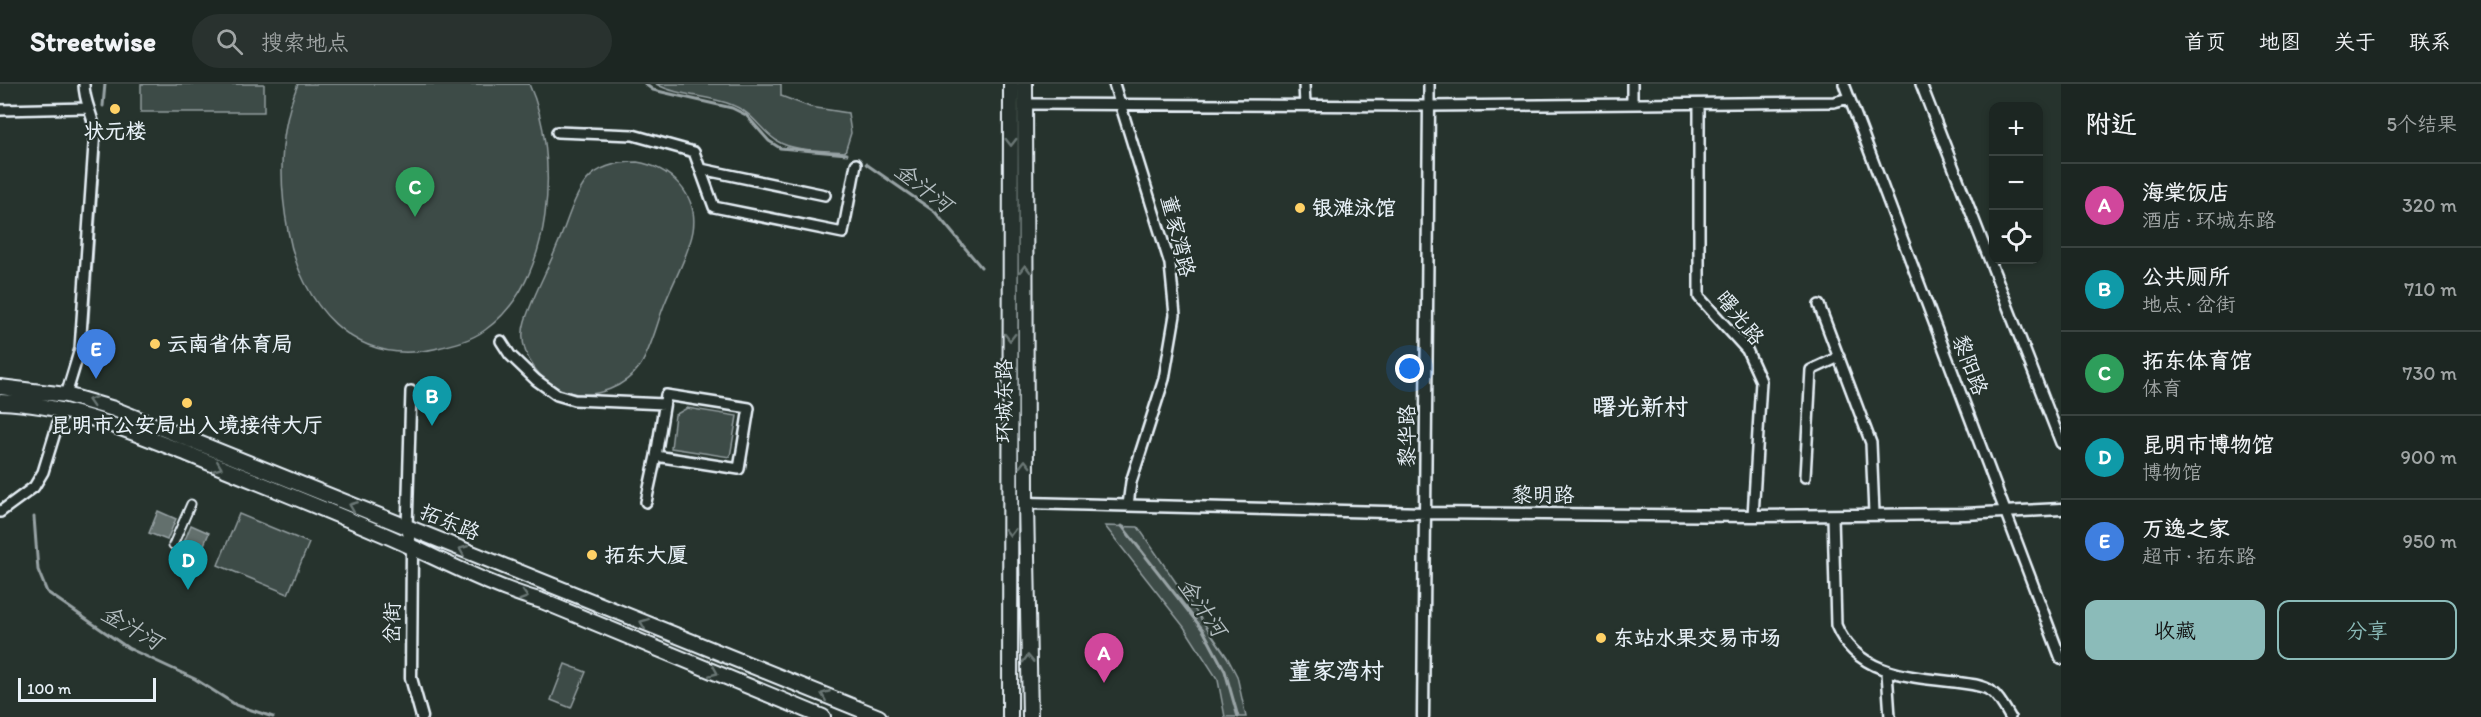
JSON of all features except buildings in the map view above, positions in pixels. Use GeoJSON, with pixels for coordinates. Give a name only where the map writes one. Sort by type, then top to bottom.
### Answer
{"type":"FeatureCollection","features":[{"type":"Feature","properties":{"kind":"main road","name":"环城东路"},"geometry":{"type":"LineString","coordinates":[[1010,717],[1011,84]]}},
{"type":"Feature","properties":{"kind":"main road","name":"环城东路"},"geometry":{"type":"LineString","coordinates":[[1025,84],[1026,503],[1030,717]]}},
{"type":"Feature","properties":{"kind":"main road","name":"拓东路"},"geometry":{"type":"LineString","coordinates":[[0,387],[66,395],[114,409],[879,717]]}},
{"type":"Feature","properties":{"kind":"main road","name":"拓东路"},"geometry":{"type":"LineString","coordinates":[[0,402],[62,410],[110,423],[823,717]]}},
{"type":"Feature","properties":{"kind":"street"},"geometry":{"type":"LineString","coordinates":[[66,395],[80,349],[95,130],[84,84]]}},
{"type":"Feature","properties":{"kind":"street","name":"董家湾路"},"geometry":{"type":"LineString","coordinates":[[1113,84],[1121,103],[1170,264],[1175,315],[1164,379],[1131,482],[1128,505]]}},
{"type":"Feature","properties":{"kind":"street"},"geometry":{"type":"LineString","coordinates":[[1304,84],[1305,105]]}},
{"type":"Feature","properties":{"kind":"street","name":"黎华路"},"geometry":{"type":"LineString","coordinates":[[1423,717],[1429,84]]}},
{"type":"Feature","properties":{"kind":"street"},"geometry":{"type":"LineString","coordinates":[[1632,84],[1632,104]]}},
{"type":"Feature","properties":{"kind":"street","name":"黎阳路"},"geometry":{"type":"LineString","coordinates":[[1844,84],[2061,659]]}},
{"type":"Feature","properties":{"kind":"street"},"geometry":{"type":"LineString","coordinates":[[1921,84],[2061,443]]}},
{"type":"Feature","properties":{"kind":"street"},"geometry":{"type":"LineString","coordinates":[[1025,104],[1429,106],[1834,102],[1849,98]]}},
{"type":"Feature","properties":{"kind":"street","name":"曙光路"},"geometry":{"type":"LineString","coordinates":[[1699,104],[1699,297],[1747,350],[1761,381],[1753,516]]}},
{"type":"Feature","properties":{"kind":"street"},"geometry":{"type":"LineString","coordinates":[[0,110],[88,108]]}},
{"type":"Feature","properties":{"kind":"street"},"geometry":{"type":"LineString","coordinates":[[556,132],[633,135],[694,152],[714,207],[843,233],[856,164]]}},
{"type":"Feature","properties":{"kind":"street"},"geometry":{"type":"LineString","coordinates":[[701,169],[825,195]]}},
{"type":"Feature","properties":{"kind":"street"},"geometry":{"type":"LineString","coordinates":[[1819,305],[1871,443],[1874,513]]}},
{"type":"Feature","properties":{"kind":"street"},"geometry":{"type":"LineString","coordinates":[[501,340],[510,355],[536,380],[557,395],[574,400],[664,404]]}},
{"type":"Feature","properties":{"kind":"street"},"geometry":{"type":"LineString","coordinates":[[1805,477],[1811,370],[1839,357]]}},
{"type":"Feature","properties":{"kind":"street","name":"岔街"},"geometry":{"type":"LineString","coordinates":[[411,391],[407,528],[411,678],[422,717]]}},
{"type":"Feature","properties":{"kind":"street"},"geometry":{"type":"LineString","coordinates":[[646,502],[666,394],[749,408],[739,469],[656,456]]}},
{"type":"Feature","properties":{"kind":"street"},"geometry":{"type":"LineString","coordinates":[[0,512],[34,487],[43,472],[62,410]]}},
{"type":"Feature","properties":{"kind":"street","name":"黎明路"},"geometry":{"type":"LineString","coordinates":[[1026,503],[1426,513],[1753,516],[2007,513],[2061,509]]}},
{"type":"Feature","properties":{"kind":"street"},"geometry":{"type":"LineString","coordinates":[[173,545],[191,504]]}},
{"type":"Feature","properties":{"kind":"street"},"geometry":{"type":"LineString","coordinates":[[1833,516],[1836,625],[1842,640],[1863,661],[1887,672],[1974,684],[1990,690],[1999,699],[2010,717]]}},
{"type":"Feature","properties":{"kind":"street","name":"岔街"},"geometry":{"type":"LineString","coordinates":[[408,547],[404,679],[414,717]]}},
{"type":"Feature","properties":{"kind":"street"},"geometry":{"type":"LineString","coordinates":[[1887,672],[1890,717]]}},
{"type":"Feature","properties":{"kind":"shaded area"},"geometry":{"type":"Polygon","coordinates":[[[141,84],[264,84],[264,112],[141,112],[141,84]]]}},
{"type":"Feature","properties":{"kind":"shaded area"},"geometry":{"type":"Polygon","coordinates":[[[298,84],[529,84],[539,113],[545,146],[547,180],[545,216],[538,250],[525,281],[508,309],[485,330],[454,344],[405,352],[379,348],[356,339],[336,324],[319,305],[305,283],[295,258],[288,231],[283,194],[284,138],[298,84]]]}},
{"type":"Feature","properties":{"kind":"shaded area"},"geometry":{"type":"Polygon","coordinates":[[[656,84],[781,84],[781,96],[810,107],[848,113],[851,133],[845,152],[810,150],[784,145],[737,107],[718,100],[673,91],[656,84]]]}},
{"type":"Feature","properties":{"kind":"shaded area"},"geometry":{"type":"Polygon","coordinates":[[[637,162],[661,170],[680,185],[687,195],[694,218],[691,240],[640,366],[627,380],[610,389],[591,394],[572,393],[551,384],[534,367],[524,345],[525,321],[582,187],[592,175],[603,168],[637,162]]]}},
{"type":"Feature","properties":{"kind":"shaded area"},"geometry":{"type":"Polygon","coordinates":[[[687,408],[737,416],[730,457],[671,448],[675,415],[687,408]]]}},
{"type":"Feature","properties":{"kind":"shaded area"},"geometry":{"type":"Polygon","coordinates":[[[158,511],[176,519],[167,540],[149,533],[158,511]]]}},
{"type":"Feature","properties":{"kind":"shaded area"},"geometry":{"type":"Polygon","coordinates":[[[239,514],[309,543],[288,594],[218,565],[239,514]]]}},
{"type":"Feature","properties":{"kind":"shaded area"},"geometry":{"type":"Polygon","coordinates":[[[191,525],[209,533],[200,554],[182,547],[191,525]]]}},
{"type":"Feature","properties":{"kind":"shaded area"},"geometry":{"type":"Polygon","coordinates":[[[1105,526],[1138,527],[1227,657],[1237,676],[1246,717],[1225,717],[1218,680],[1184,627],[1105,526]]]}},
{"type":"Feature","properties":{"kind":"shaded area"},"geometry":{"type":"Polygon","coordinates":[[[565,664],[586,672],[571,708],[551,700],[565,664]]]}},
{"type":"Feature","properties":{"kind":"waterway","name":"金汁河"},"geometry":{"type":"LineString","coordinates":[[103,106],[105,84]]}},
{"type":"Feature","properties":{"kind":"waterway","name":"金汁河"},"geometry":{"type":"LineString","coordinates":[[645,84],[653,90],[732,108],[746,115],[769,141],[780,148],[847,154]]}},
{"type":"Feature","properties":{"kind":"waterway","name":"金汁河"},"geometry":{"type":"LineString","coordinates":[[88,322],[100,144]]}},
{"type":"Feature","properties":{"kind":"waterway","name":"金汁河"},"geometry":{"type":"LineString","coordinates":[[866,164],[935,212],[981,267]]}},
{"type":"Feature","properties":{"kind":"waterway","name":"金汁河"},"geometry":{"type":"LineString","coordinates":[[34,517],[38,570],[47,592],[128,648],[195,679],[236,705],[273,717]]}},
{"type":"Feature","properties":{"kind":"waterway","name":"金汁河"},"geometry":{"type":"LineString","coordinates":[[1122,526],[1203,630],[1225,671],[1238,717]]}},
{"type":"Feature","properties":{"kind":"place","name":"状元楼"},"geometry":{"type":"Point","coordinates":[115,109]}},
{"type":"Feature","properties":{"kind":"place","name":"银滩泳馆"},"geometry":{"type":"Point","coordinates":[1300,208]}},
{"type":"Feature","properties":{"kind":"place","name":"拓东体育馆"},"geometry":{"type":"Point","coordinates":[415,217]}},
{"type":"Feature","properties":{"kind":"place","name":"云南省体育局"},"geometry":{"type":"Point","coordinates":[155,344]}},
{"type":"Feature","properties":{"kind":"place","name":"万逸之家"},"geometry":{"type":"Point","coordinates":[96,379]}},
{"type":"Feature","properties":{"kind":"place","name":"昆明市公安局出入境接待大厅"},"geometry":{"type":"Point","coordinates":[187,403]}},
{"type":"Feature","properties":{"kind":"place","name":"公共厕所"},"geometry":{"type":"Point","coordinates":[432,426]}},
{"type":"Feature","properties":{"kind":"place","name":"拓东大厦"},"geometry":{"type":"Point","coordinates":[592,555]}},
{"type":"Feature","properties":{"kind":"place","name":"昆明市博物馆"},"geometry":{"type":"Point","coordinates":[188,590]}},
{"type":"Feature","properties":{"kind":"place","name":"东站水果交易市场"},"geometry":{"type":"Point","coordinates":[1601,638]}},
{"type":"Feature","properties":{"kind":"place","name":"海棠饭店"},"geometry":{"type":"Point","coordinates":[1104,683]}},
{"type":"Feature","properties":{"kind":"district","name":"曙光新村"},"geometry":{"type":"Point","coordinates":[1640,407]}},
{"type":"Feature","properties":{"kind":"district","name":"董家湾村"},"geometry":{"type":"Point","coordinates":[1336,671]}}]}
